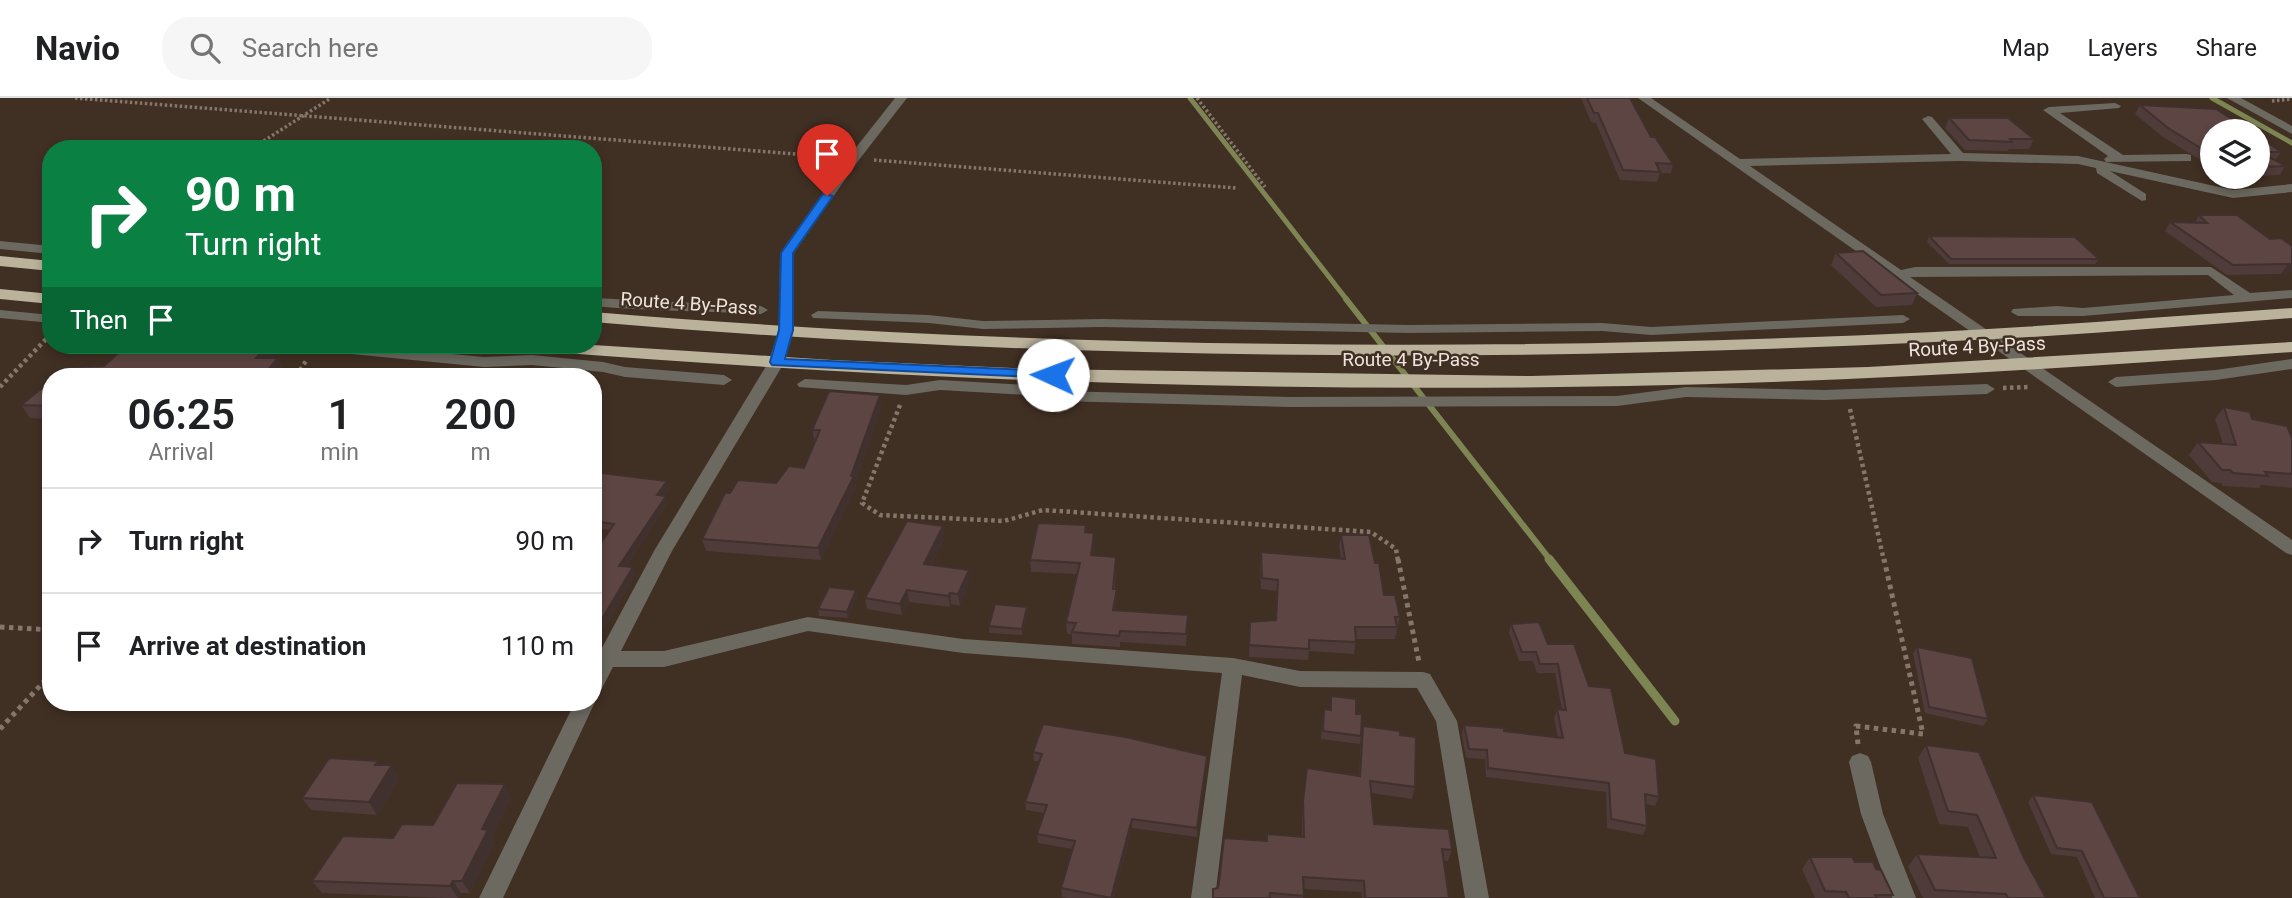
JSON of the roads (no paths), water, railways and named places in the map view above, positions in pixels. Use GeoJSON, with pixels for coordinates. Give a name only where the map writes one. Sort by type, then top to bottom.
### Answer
{"type":"FeatureCollection","features":[{"type":"Feature","properties":{"kind":"highway"},"geometry":{"type":"LineString","coordinates":[[0,261],[42,265]]}},
{"type":"Feature","properties":{"kind":"highway"},"geometry":{"type":"LineString","coordinates":[[0,294],[42,298]]}},
{"type":"Feature","properties":{"kind":"highway","name":"Route 4 By-Pass"},"geometry":{"type":"LineString","coordinates":[[605,313],[786,330],[982,332],[1283,348],[1985,334],[2292,313]]}},
{"type":"Feature","properties":{"kind":"highway","name":"Route 4 By-Pass"},"geometry":{"type":"LineString","coordinates":[[567,354],[776,362],[981,380],[1725,385],[2262,349],[2290,358]]}},
{"type":"Feature","properties":{"kind":"street"},"geometry":{"type":"LineString","coordinates":[[602,667],[663,551],[776,362],[786,330],[787,253],[854,158],[901,98]]}},
{"type":"Feature","properties":{"kind":"street"},"geometry":{"type":"LineString","coordinates":[[1644,98],[2292,549]]}},
{"type":"Feature","properties":{"kind":"street"},"geometry":{"type":"LineString","coordinates":[[2233,98],[2292,131]]}},
{"type":"Feature","properties":{"kind":"street"},"geometry":{"type":"LineString","coordinates":[[2115,106],[2049,110],[2121,159]]}},
{"type":"Feature","properties":{"kind":"street"},"geometry":{"type":"LineString","coordinates":[[1928,119],[1960,157]]}},
{"type":"Feature","properties":{"kind":"street"},"geometry":{"type":"LineString","coordinates":[[1738,163],[1960,157],[2078,160],[2187,158]]}},
{"type":"Feature","properties":{"kind":"street"},"geometry":{"type":"LineString","coordinates":[[2078,160],[2233,194],[2292,188]]}},
{"type":"Feature","properties":{"kind":"street"},"geometry":{"type":"LineString","coordinates":[[2091,163],[2142,197]]}},
{"type":"Feature","properties":{"kind":"street"},"geometry":{"type":"LineString","coordinates":[[0,245],[42,249]]}},
{"type":"Feature","properties":{"kind":"street"},"geometry":{"type":"LineString","coordinates":[[1900,275],[1915,271],[2211,271],[2246,297]]}},
{"type":"Feature","properties":{"kind":"street"},"geometry":{"type":"LineString","coordinates":[[2018,313],[2114,310],[2292,294]]}},
{"type":"Feature","properties":{"kind":"street"},"geometry":{"type":"LineString","coordinates":[[605,313],[665,304],[761,310]]}},
{"type":"Feature","properties":{"kind":"street"},"geometry":{"type":"LineString","coordinates":[[2114,310],[2132,323]]}},
{"type":"Feature","properties":{"kind":"street"},"geometry":{"type":"LineString","coordinates":[[0,313],[42,318]]}},
{"type":"Feature","properties":{"kind":"street"},"geometry":{"type":"LineString","coordinates":[[818,315],[929,319],[982,332]]}},
{"type":"Feature","properties":{"kind":"street"},"geometry":{"type":"LineString","coordinates":[[1684,338],[1903,319]]}},
{"type":"Feature","properties":{"kind":"street"},"geometry":{"type":"LineString","coordinates":[[403,354],[484,362],[575,356],[625,372],[724,380]]}},
{"type":"Feature","properties":{"kind":"street"},"geometry":{"type":"LineString","coordinates":[[2116,382],[2216,374],[2290,358]]}},
{"type":"Feature","properties":{"kind":"street"},"geometry":{"type":"LineString","coordinates":[[806,384],[906,390],[981,380]]}},
{"type":"Feature","properties":{"kind":"street"},"geometry":{"type":"LineString","coordinates":[[1725,385],[1846,394],[1987,388]]}},
{"type":"Feature","properties":{"kind":"street"},"geometry":{"type":"LineString","coordinates":[[606,659],[664,659],[808,624],[963,646],[1233,666],[1300,679],[1423,680],[1446,721],[1477,898]]}},
{"type":"Feature","properties":{"kind":"street"},"geometry":{"type":"LineString","coordinates":[[1203,898],[1233,666]]}},
{"type":"Feature","properties":{"kind":"street"},"geometry":{"type":"LineString","coordinates":[[491,898],[581,711]]}},
{"type":"Feature","properties":{"kind":"street"},"geometry":{"type":"LineString","coordinates":[[1860,762],[1872,814],[1904,898]]}},
{"type":"Feature","properties":{"kind":"waterway"},"geometry":{"type":"LineString","coordinates":[[1190,98],[1347,300]]}},
{"type":"Feature","properties":{"kind":"waterway"},"geometry":{"type":"LineString","coordinates":[[2212,98],[2292,143]]}},
{"type":"Feature","properties":{"kind":"waterway"},"geometry":{"type":"LineString","coordinates":[[1346,299],[1551,561]]}},
{"type":"Feature","properties":{"kind":"waterway"},"geometry":{"type":"LineString","coordinates":[[1549,559],[1675,721]]}}]}
